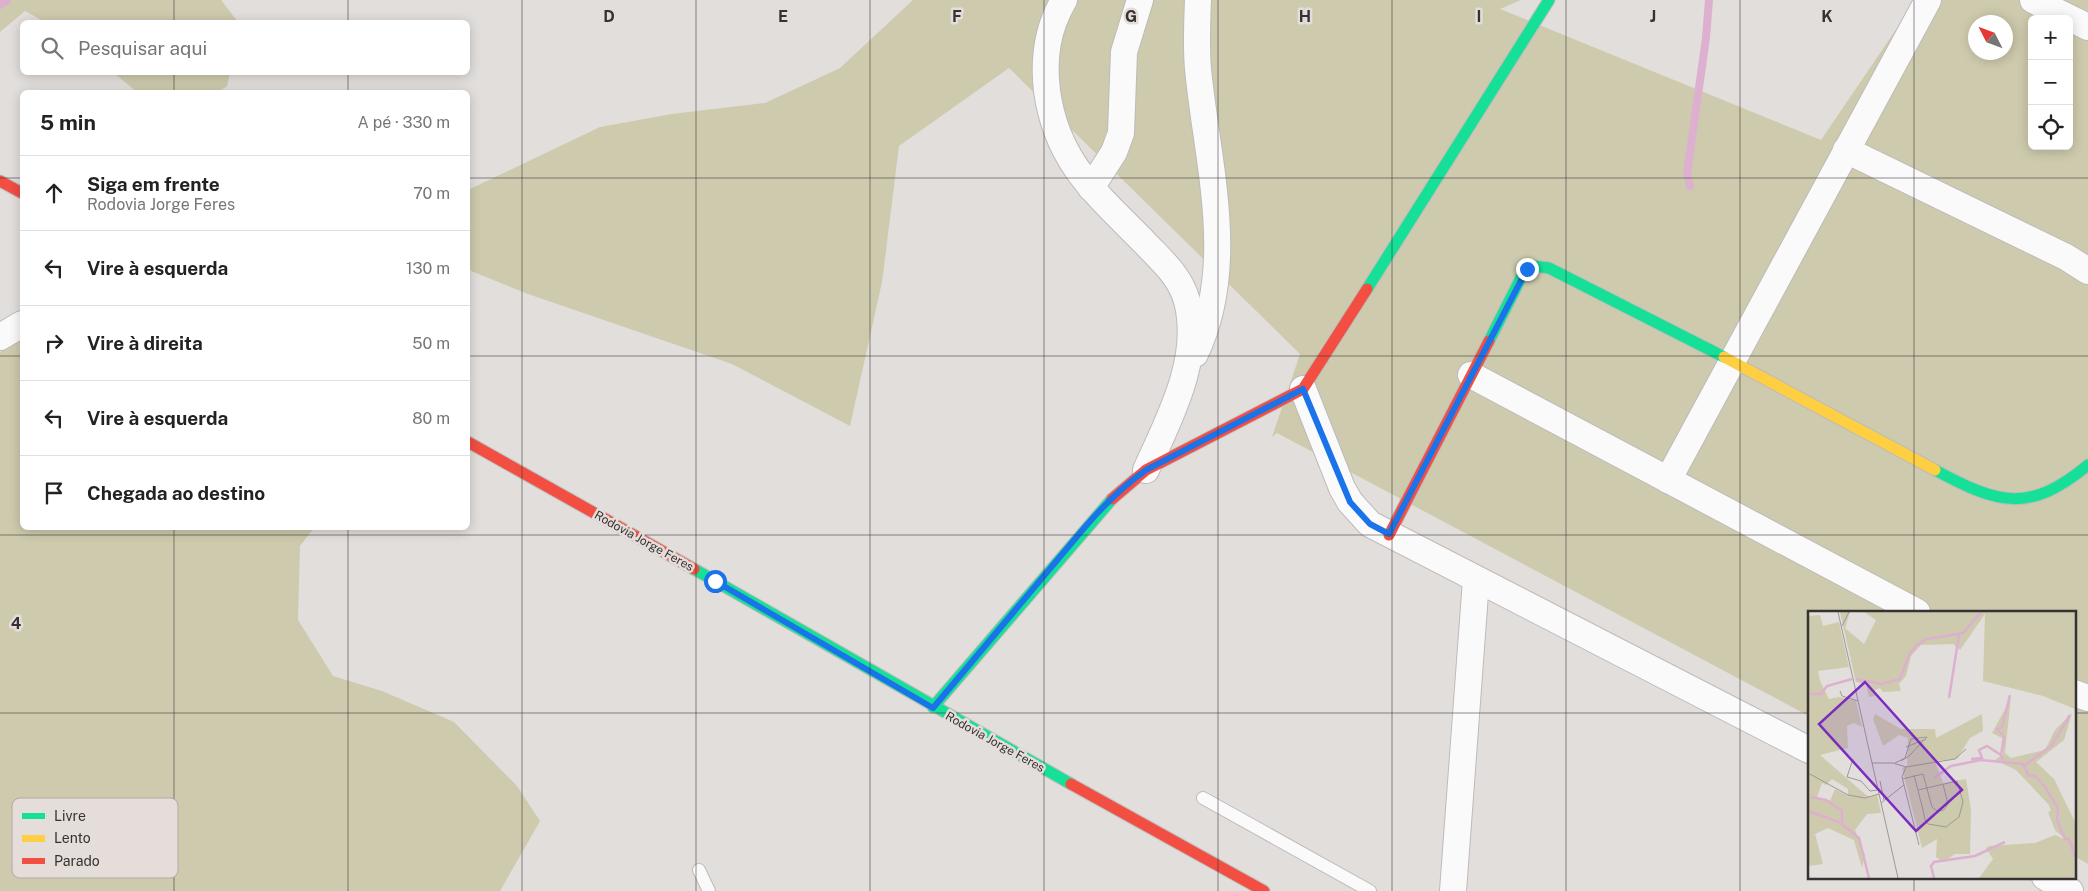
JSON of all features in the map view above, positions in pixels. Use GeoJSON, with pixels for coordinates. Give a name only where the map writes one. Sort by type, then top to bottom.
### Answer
{"type":"FeatureCollection","features":[{"type":"Feature","properties":{"kind":"street"},"geometry":{"type":"LineString","coordinates":[[1064,0],[1048,36],[1046,80],[1049,106],[1069,160],[1091,188],[1167,264],[1183,289],[1187,302],[1190,327],[1185,373]]}},
{"type":"Feature","properties":{"kind":"street"},"geometry":{"type":"LineString","coordinates":[[1091,188],[1114,152],[1121,133],[1124,52],[1140,0]]}},
{"type":"Feature","properties":{"kind":"street"},"geometry":{"type":"LineString","coordinates":[[1146,470],[1167,423],[1185,373],[1196,353],[1212,306],[1218,244],[1214,186],[1198,67],[1196,31],[1198,0]]}},
{"type":"Feature","properties":{"kind":"street"},"geometry":{"type":"LineString","coordinates":[[933,708],[1105,504],[1146,470],[1303,389],[1550,0]]}},
{"type":"Feature","properties":{"kind":"street"},"geometry":{"type":"LineString","coordinates":[[1668,480],[1928,0]]}},
{"type":"Feature","properties":{"kind":"street"},"geometry":{"type":"LineString","coordinates":[[2033,0],[2088,27]]}},
{"type":"Feature","properties":{"kind":"street"},"geometry":{"type":"LineString","coordinates":[[1846,150],[2066,257],[2088,271]]}},
{"type":"Feature","properties":{"kind":"street"},"geometry":{"type":"LineString","coordinates":[[0,181],[20,192]]}},
{"type":"Feature","properties":{"kind":"street"},"geometry":{"type":"LineString","coordinates":[[1389,534],[1524,272],[1533,266],[1549,268],[1731,361],[1974,491],[2014,500],[2042,495],[2070,480],[2088,465]]}},
{"type":"Feature","properties":{"kind":"street"},"geometry":{"type":"LineString","coordinates":[[0,337],[20,325]]}},
{"type":"Feature","properties":{"kind":"street"},"geometry":{"type":"LineString","coordinates":[[1471,375],[1915,611]]}},
{"type":"Feature","properties":{"kind":"street"},"geometry":{"type":"LineString","coordinates":[[1303,389],[1350,502],[1370,524],[1808,749]]}},
{"type":"Feature","properties":{"kind":"street","name":"Rodovia Jorge Feres"},"geometry":{"type":"LineString","coordinates":[[470,443],[715,581],[933,708],[1264,891]]}},
{"type":"Feature","properties":{"kind":"street"},"geometry":{"type":"LineString","coordinates":[[1453,891],[1476,580]]}},
{"type":"Feature","properties":{"kind":"street"},"geometry":{"type":"LineString","coordinates":[[2076,694],[2088,698]]}},
{"type":"Feature","properties":{"kind":"street"},"geometry":{"type":"LineString","coordinates":[[2047,878],[2070,891]]}},
{"type":"Feature","properties":{"kind":"lane"},"geometry":{"type":"LineString","coordinates":[[1204,798],[1370,891]]}},
{"type":"Feature","properties":{"kind":"lane"},"geometry":{"type":"LineString","coordinates":[[699,870],[709,891]]}},
{"type":"Feature","properties":{"kind":"shaded area"},"geometry":{"type":"Polygon","coordinates":[[[0,0],[221,0],[236,20],[41,20],[25,11],[0,32],[0,0]]]}},
{"type":"Feature","properties":{"kind":"shaded area"},"geometry":{"type":"Polygon","coordinates":[[[913,0],[1521,0],[1500,9],[1821,140],[1916,0],[2088,0],[2088,864],[2076,857],[2076,611],[1808,611],[1808,715],[1277,433],[1272,437],[1300,354],[1009,68],[899,146],[882,282],[850,426],[732,364],[528,294],[471,271],[470,189],[600,127],[672,114],[765,103],[840,68],[913,0]]]}},
{"type":"Feature","properties":{"kind":"shaded area"},"geometry":{"type":"Polygon","coordinates":[[[116,75],[230,75],[227,86],[221,90],[135,90],[116,75]]]}},
{"type":"Feature","properties":{"kind":"shaded area"},"geometry":{"type":"Polygon","coordinates":[[[20,338],[20,530],[312,530],[300,546],[298,620],[333,676],[382,691],[454,722],[517,786],[540,821],[500,891],[0,891],[0,352],[20,338]]]}},
{"type":"Feature","properties":{"kind":"waterway"},"geometry":{"type":"LineString","coordinates":[[0,5],[7,0]]}},
{"type":"Feature","properties":{"kind":"waterway"},"geometry":{"type":"LineString","coordinates":[[1690,186],[1687,173],[1706,38],[1709,0]]}},
{"type":"Feature","properties":{"kind":"traffic: fast"},"geometry":{"type":"LineString","coordinates":[[1367,289],[1549,0]]}},
{"type":"Feature","properties":{"kind":"traffic: fast"},"geometry":{"type":"LineString","coordinates":[[1489,341],[1524,272],[1533,266],[1549,268],[1724,357]]}},
{"type":"Feature","properties":{"kind":"traffic: fast"},"geometry":{"type":"LineString","coordinates":[[1935,470],[1977,490],[2013,499],[2030,497],[2048,491],[2067,481],[2088,465]]}},
{"type":"Feature","properties":{"kind":"traffic: fast"},"geometry":{"type":"LineString","coordinates":[[933,707],[1112,499]]}},
{"type":"Feature","properties":{"kind":"traffic: fast"},"geometry":{"type":"LineString","coordinates":[[694,569],[1071,784]]}},
{"type":"Feature","properties":{"kind":"traffic: slow"},"geometry":{"type":"LineString","coordinates":[[1724,357],[1935,470]]}},
{"type":"Feature","properties":{"kind":"traffic: jam"},"geometry":{"type":"LineString","coordinates":[[0,181],[20,192]]}},
{"type":"Feature","properties":{"kind":"traffic: jam"},"geometry":{"type":"LineString","coordinates":[[1112,499],[1146,470],[1303,389],[1367,289]]}},
{"type":"Feature","properties":{"kind":"traffic: jam"},"geometry":{"type":"LineString","coordinates":[[1389,535],[1489,341]]}},
{"type":"Feature","properties":{"kind":"traffic: jam"},"geometry":{"type":"LineString","coordinates":[[470,443],[694,569]]}},
{"type":"Feature","properties":{"kind":"traffic: jam"},"geometry":{"type":"LineString","coordinates":[[1071,784],[1264,891]]}},
{"type":"Feature","properties":{"kind":"route"},"geometry":{"type":"LineString","coordinates":[[715,581],[933,708],[1085,527],[1105,504],[1130,481],[1146,470],[1303,389],[1342,488],[1350,502],[1370,524],[1389,534],[1518,283],[1527,269]]}}]}
